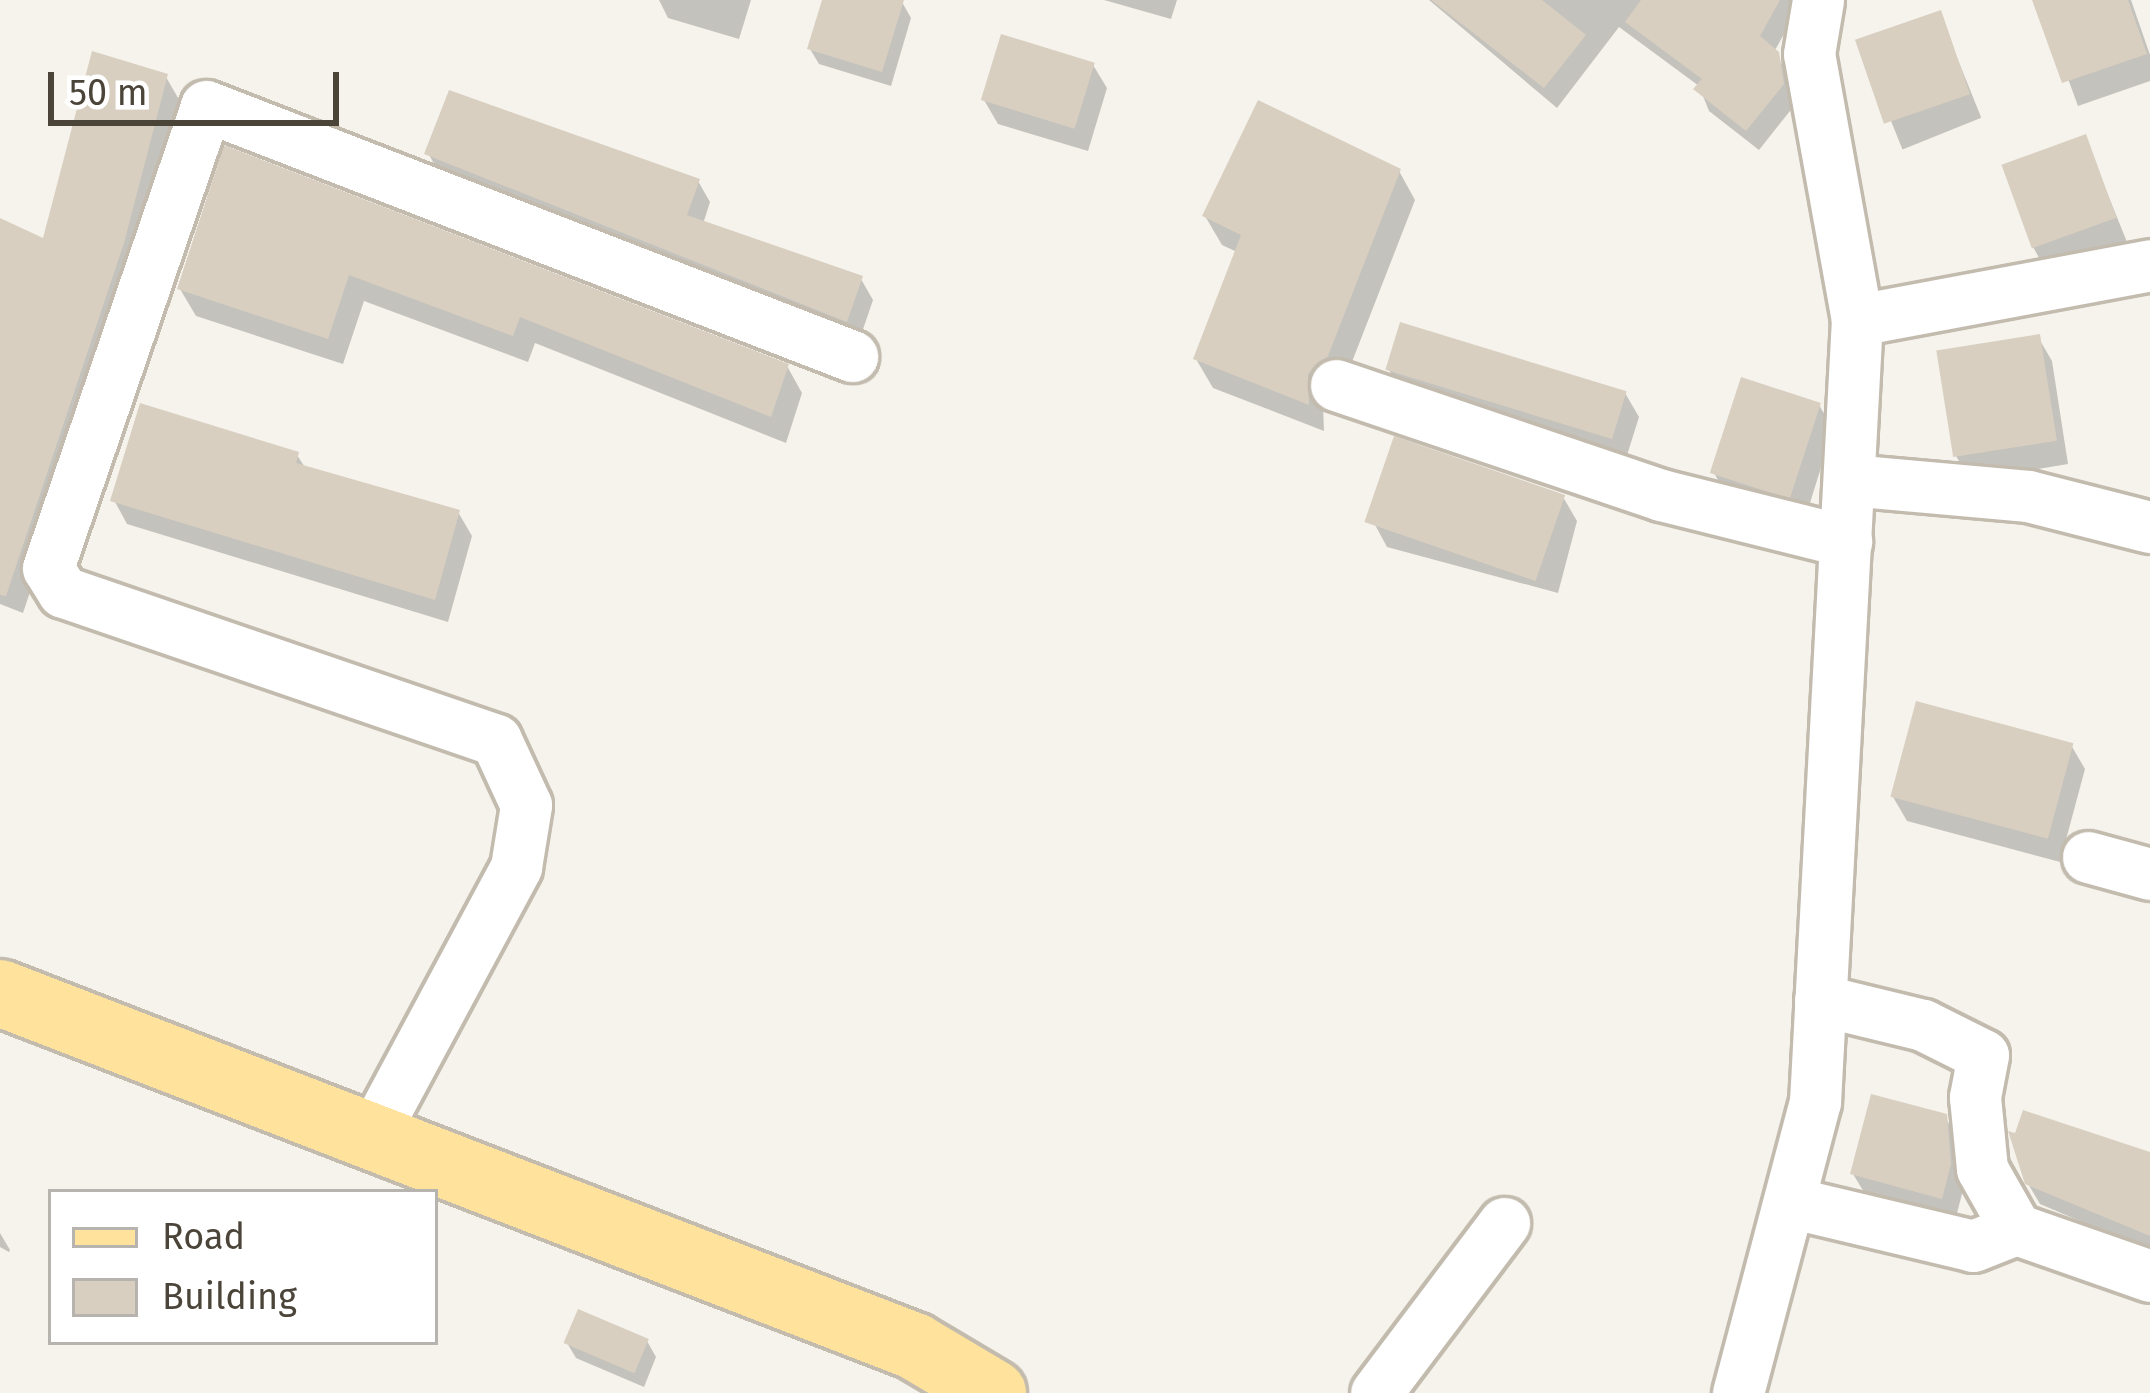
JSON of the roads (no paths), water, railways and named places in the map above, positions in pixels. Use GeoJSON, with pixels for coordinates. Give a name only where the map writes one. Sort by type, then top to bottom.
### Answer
{"type":"FeatureCollection","features":[{"type":"Feature","properties":{"kind":"main road"},"geometry":{"type":"LineString","coordinates":[[0,993],[374,1132],[914,1346],[993,1393]]}},
{"type":"Feature","properties":{"kind":"street"},"geometry":{"type":"LineString","coordinates":[[1738,1393],[1815,1102],[1857,320],[1809,54],[1818,0]]}},
{"type":"Feature","properties":{"kind":"street"},"geometry":{"type":"LineString","coordinates":[[374,1132],[516,867],[526,805],[496,740],[63,592],[48,568],[206,106],[852,356]]}},
{"type":"Feature","properties":{"kind":"street"},"geometry":{"type":"LineString","coordinates":[[1857,320],[2150,265]]}},
{"type":"Feature","properties":{"kind":"street"},"geometry":{"type":"LineString","coordinates":[[1336,385],[1661,495],[1846,541]]}},
{"type":"Feature","properties":{"kind":"street"},"geometry":{"type":"LineString","coordinates":[[1849,480],[2028,496],[2150,526]]}},
{"type":"Feature","properties":{"kind":"street"},"geometry":{"type":"LineString","coordinates":[[2088,857],[2150,874]]}},
{"type":"Feature","properties":{"kind":"street"},"geometry":{"type":"LineString","coordinates":[[1820,1000],[1923,1025],[1983,1055],[1975,1097],[1982,1169],[2016,1228],[2150,1276]]}},
{"type":"Feature","properties":{"kind":"street"},"geometry":{"type":"LineString","coordinates":[[1789,1202],[1973,1246],[2016,1228]]}},
{"type":"Feature","properties":{"kind":"street"},"geometry":{"type":"LineString","coordinates":[[1376,1393],[1504,1223]]}}]}
